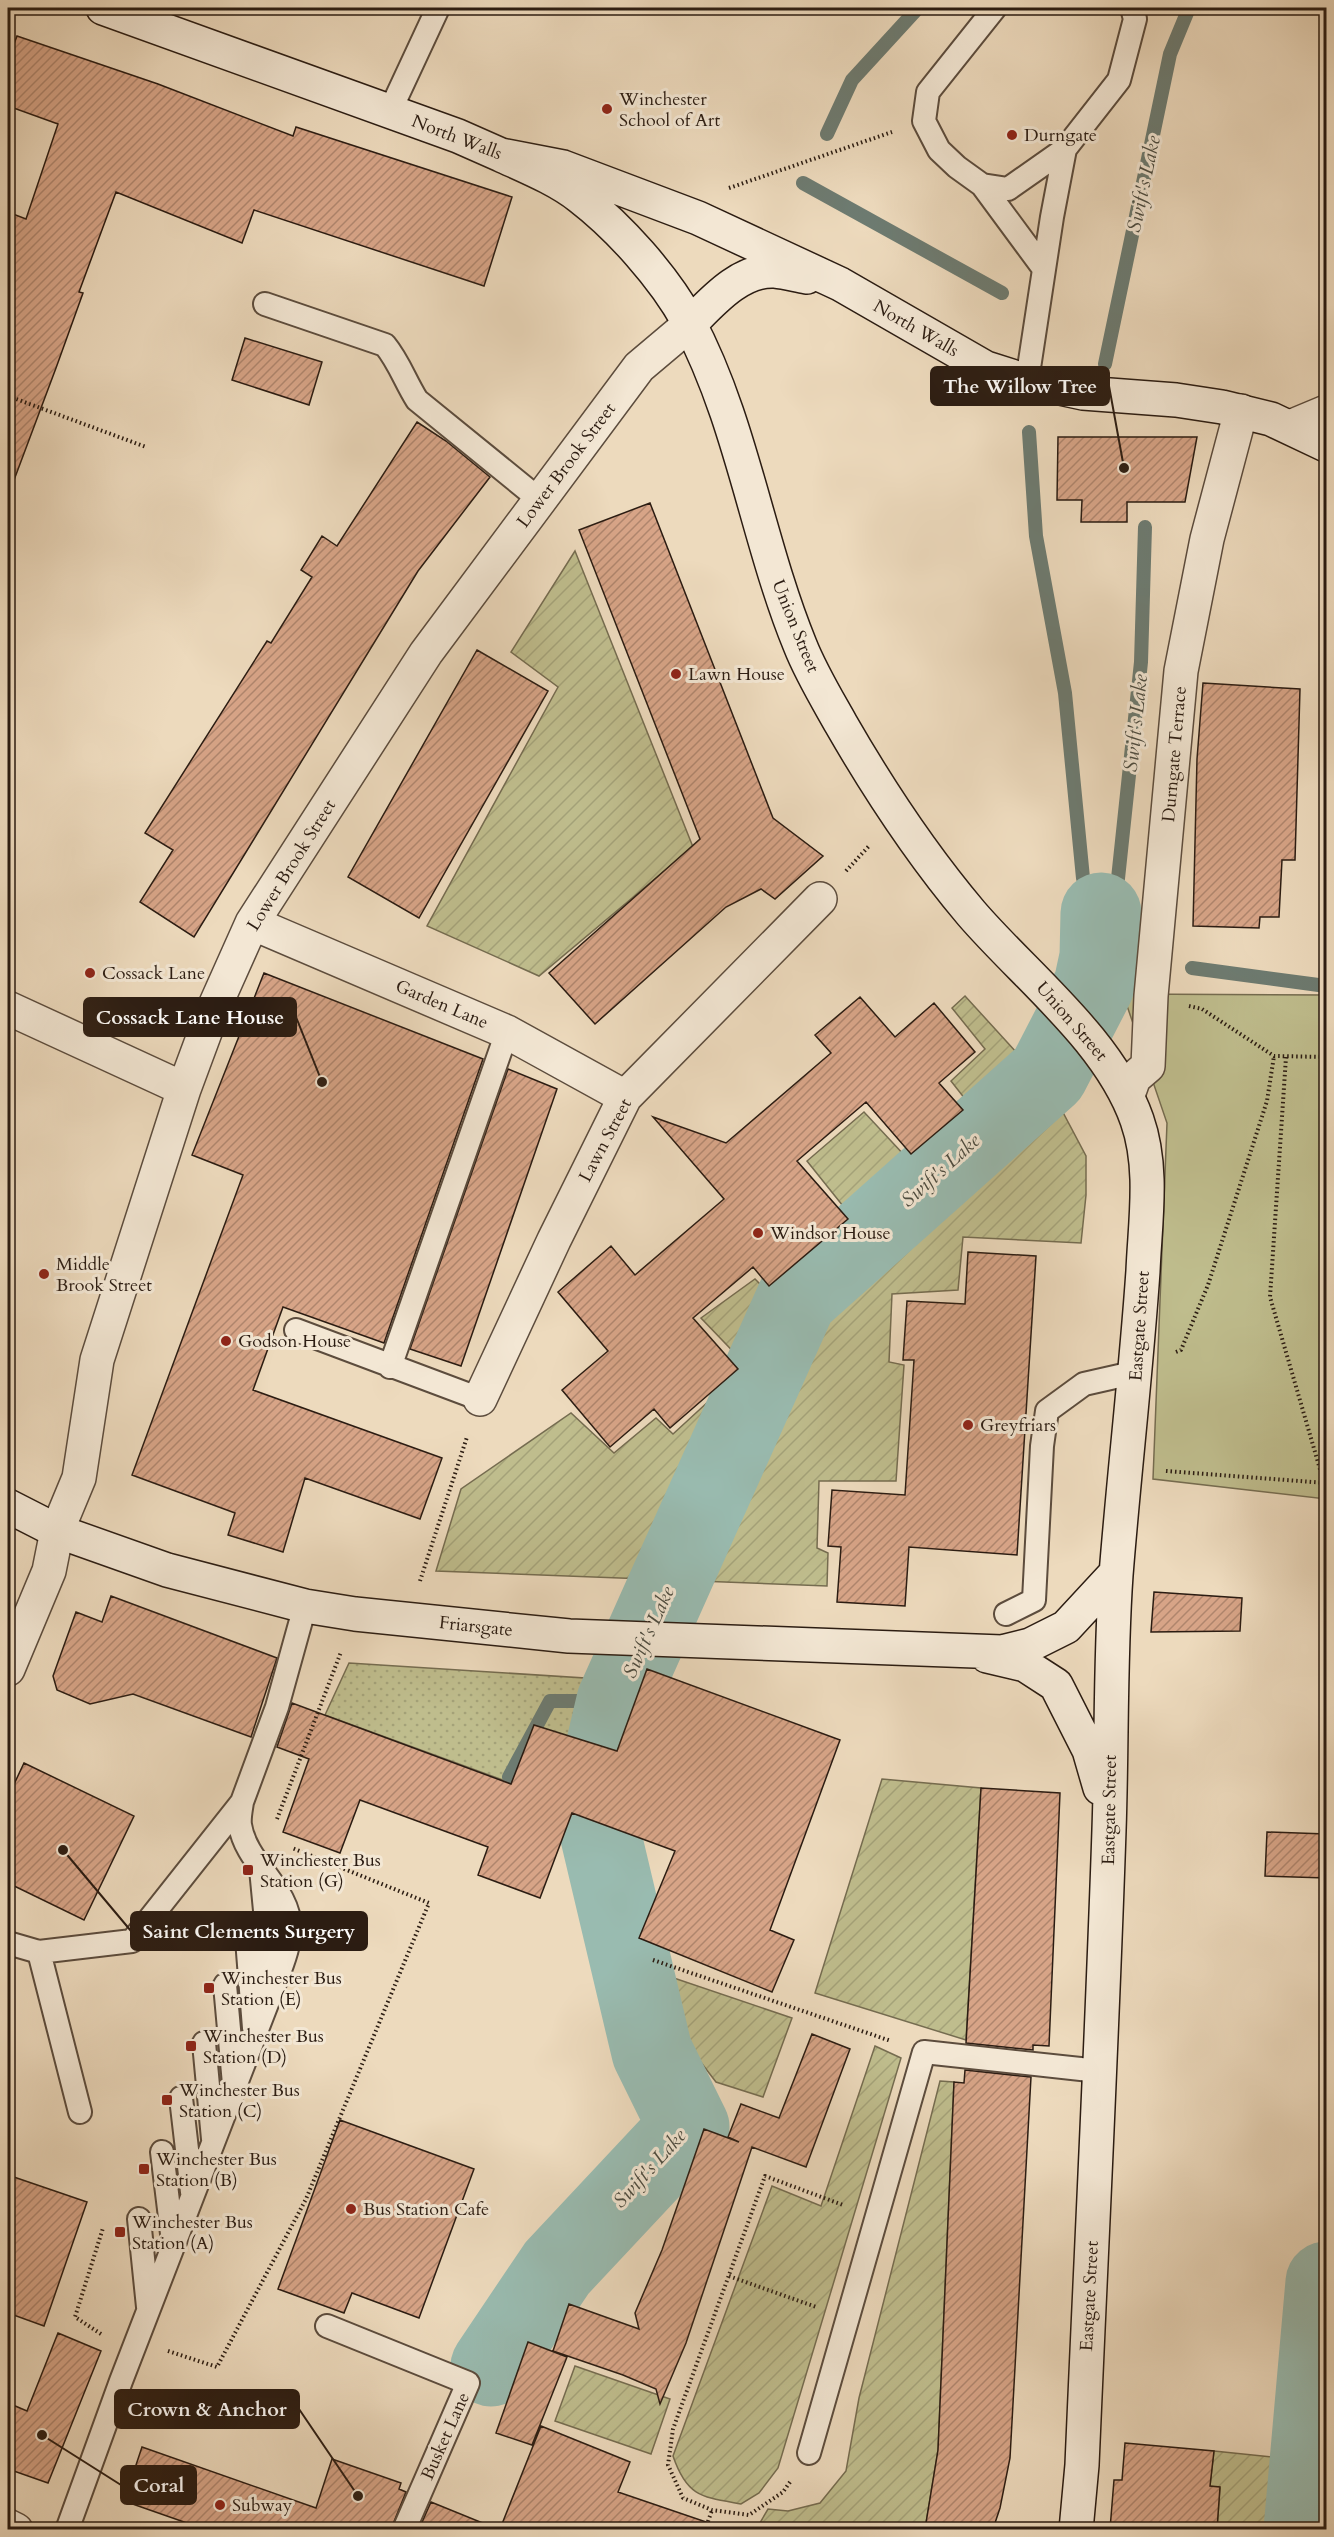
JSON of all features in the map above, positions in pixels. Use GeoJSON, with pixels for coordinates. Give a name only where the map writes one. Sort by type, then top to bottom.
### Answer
{"type":"FeatureCollection","features":[{"type":"Feature","properties":{"kind":"street","name":"North Walls"},"geometry":{"type":"LineString","coordinates":[[103,8],[458,136],[501,155],[563,167],[698,218],[840,284],[986,368],[1027,381],[1083,393],[1204,403],[1241,411],[1290,427],[1326,445]]}},
{"type":"Feature","properties":{"kind":"street","name":"Union Street"},"geometry":{"type":"LineString","coordinates":[[501,155],[577,194],[632,245],[669,290],[690,324],[719,394],[778,584],[802,650],[863,761],[927,856],[973,914],[1033,976],[1107,1061],[1128,1095]]}},
{"type":"Feature","properties":{"kind":"street","name":"North Walls"},"geometry":{"type":"LineString","coordinates":[[690,324],[721,294],[748,275],[773,271],[840,284]]}},
{"type":"Feature","properties":{"kind":"street","name":"Lower Brook Street"},"geometry":{"type":"LineString","coordinates":[[8,1670],[49,1571],[57,1531],[79,1478],[97,1360],[184,1089],[214,1008],[252,923],[426,652],[639,367],[690,324]]}},
{"type":"Feature","properties":{"kind":"street","name":"Durngate Terrace"},"geometry":{"type":"LineString","coordinates":[[1128,1095],[1134,1078],[1148,1066],[1151,996],[1181,671],[1207,539],[1241,411]]}},
{"type":"Feature","properties":{"kind":"street"},"geometry":{"type":"LineString","coordinates":[[1290,427],[1326,412]]}},
{"type":"Feature","properties":{"kind":"street","name":"Lawn Street"},"geometry":{"type":"LineString","coordinates":[[480,1399],[554,1240],[625,1097],[820,899]]}},
{"type":"Feature","properties":{"kind":"street","name":"Garden Lane"},"geometry":{"type":"LineString","coordinates":[[252,923],[507,1032],[625,1097]]}},
{"type":"Feature","properties":{"kind":"street"},"geometry":{"type":"LineString","coordinates":[[8,1008],[184,1089]]}},
{"type":"Feature","properties":{"kind":"street","name":"Eastgate Street"},"geometry":{"type":"LineString","coordinates":[[1077,2529],[1110,1821],[1111,1663],[1116,1572],[1137,1372],[1147,1189],[1140,1129],[1128,1095]]}},
{"type":"Feature","properties":{"kind":"street","name":"Friarsgate"},"geometry":{"type":"LineString","coordinates":[[8,1506],[57,1531],[167,1569],[304,1606],[355,1614],[569,1636],[1002,1652],[1030,1645],[1066,1627],[1116,1572]]}},
{"type":"Feature","properties":{"kind":"street","name":"Friarsgate"},"geometry":{"type":"LineString","coordinates":[[962,1650],[1025,1665],[1056,1685],[1089,1750],[1110,1821]]}},
{"type":"Feature","properties":{"kind":"street"},"geometry":{"type":"LineString","coordinates":[[8,2526],[16,2529]]}},
{"type":"Feature","properties":{"kind":"lane"},"geometry":{"type":"LineString","coordinates":[[390,111],[438,8]]}},
{"type":"Feature","properties":{"kind":"lane"},"geometry":{"type":"LineString","coordinates":[[995,8],[928,92],[924,121],[939,150],[982,185],[1044,269]]}},
{"type":"Feature","properties":{"kind":"lane"},"geometry":{"type":"LineString","coordinates":[[982,185],[1008,189],[1065,149],[1119,80],[1135,19],[1132,8]]}},
{"type":"Feature","properties":{"kind":"lane"},"geometry":{"type":"LineString","coordinates":[[1027,381],[1065,149]]}},
{"type":"Feature","properties":{"kind":"lane"},"geometry":{"type":"LineString","coordinates":[[265,304],[385,345],[397,360],[404,380],[417,400],[540,500]]}},
{"type":"Feature","properties":{"kind":"lane"},"geometry":{"type":"LineString","coordinates":[[390,1367],[507,1032]]}},
{"type":"Feature","properties":{"kind":"lane"},"geometry":{"type":"LineString","coordinates":[[296,1330],[480,1399]]}},
{"type":"Feature","properties":{"kind":"lane"},"geometry":{"type":"LineString","coordinates":[[1006,1614],[1034,1600],[1042,1446],[1047,1411],[1084,1384],[1137,1372]]}},
{"type":"Feature","properties":{"kind":"lane"},"geometry":{"type":"LineString","coordinates":[[67,2529],[287,1950],[290,1930],[283,1901],[243,1835],[240,1824],[242,1802],[277,1707],[304,1606]]}},
{"type":"Feature","properties":{"kind":"lane"},"geometry":{"type":"LineString","coordinates":[[8,1943],[39,1952],[132,1941],[242,1802]]}},
{"type":"Feature","properties":{"kind":"lane"},"geometry":{"type":"LineString","coordinates":[[246,1927],[255,2035]]}},
{"type":"Feature","properties":{"kind":"lane"},"geometry":{"type":"LineString","coordinates":[[39,1952],[80,2112]]}},
{"type":"Feature","properties":{"kind":"lane"},"geometry":{"type":"LineString","coordinates":[[225,1985],[235,2088]]}},
{"type":"Feature","properties":{"kind":"lane"},"geometry":{"type":"LineString","coordinates":[[204,2043],[213,2144]]}},
{"type":"Feature","properties":{"kind":"lane"},"geometry":{"type":"LineString","coordinates":[[809,2453],[924,2052],[1099,2071]]}},
{"type":"Feature","properties":{"kind":"lane"},"geometry":{"type":"LineString","coordinates":[[181,2098],[193,2196]]}},
{"type":"Feature","properties":{"kind":"lane"},"geometry":{"type":"LineString","coordinates":[[162,2152],[173,2247]]}},
{"type":"Feature","properties":{"kind":"lane"},"geometry":{"type":"LineString","coordinates":[[139,2219],[149,2311]]}},
{"type":"Feature","properties":{"kind":"lane","name":"Busket Lane"},"geometry":{"type":"LineString","coordinates":[[327,2326],[468,2383],[404,2529]]}},
{"type":"Feature","properties":{"kind":"path"},"geometry":{"type":"LineString","coordinates":[[723,190],[924,121]]}},
{"type":"Feature","properties":{"kind":"path"},"geometry":{"type":"LineString","coordinates":[[8,396],[146,447]]}},
{"type":"Feature","properties":{"kind":"path"},"geometry":{"type":"LineString","coordinates":[[820,899],[899,815]]}},
{"type":"Feature","properties":{"kind":"path"},"geometry":{"type":"LineString","coordinates":[[1202,1009],[1274,1056],[1326,1057]]}},
{"type":"Feature","properties":{"kind":"path"},"geometry":{"type":"LineString","coordinates":[[1173,1354],[1181,1350],[1208,1285],[1267,1101],[1274,1056]]}},
{"type":"Feature","properties":{"kind":"path"},"geometry":{"type":"LineString","coordinates":[[1163,1471],[1325,1483],[1270,1297],[1286,1057]]}},
{"type":"Feature","properties":{"kind":"path"},"geometry":{"type":"LineString","coordinates":[[409,1620],[480,1399]]}},
{"type":"Feature","properties":{"kind":"path"},"geometry":{"type":"LineString","coordinates":[[274,1829],[355,1614]]}},
{"type":"Feature","properties":{"kind":"path"},"geometry":{"type":"LineString","coordinates":[[162,2349],[217,2367],[306,2199],[429,1903],[291,1848]]}},
{"type":"Feature","properties":{"kind":"path"},"geometry":{"type":"LineString","coordinates":[[653,1960],[924,2052]]}},
{"type":"Feature","properties":{"kind":"path"},"geometry":{"type":"LineString","coordinates":[[809,2453],[783,2492],[749,2515],[712,2510],[683,2498],[668,2465],[673,2429],[765,2176],[876,2217]]}},
{"type":"Feature","properties":{"kind":"path"},"geometry":{"type":"LineString","coordinates":[[105,2222],[75,2317],[108,2339]]}},
{"type":"Feature","properties":{"kind":"path"},"geometry":{"type":"LineString","coordinates":[[729,2276],[847,2318]]}},
{"type":"Feature","properties":{"kind":"path"},"geometry":{"type":"LineString","coordinates":[[705,2529],[712,2510]]}},
{"type":"Feature","properties":{"kind":"shaded area"},"geometry":{"type":"Polygon","coordinates":[[[575,551],[693,847],[539,976],[427,926],[558,687],[511,652],[575,551]]]}},
{"type":"Feature","properties":{"kind":"shaded area"},"geometry":{"type":"Polygon","coordinates":[[[1123,994],[1326,995],[1326,1499],[1153,1479],[1167,1123],[1123,994]]]}},
{"type":"Feature","properties":{"kind":"shaded area"},"geometry":{"type":"Polygon","coordinates":[[[965,996],[1038,1076],[1059,1105],[1086,1156],[1086,1195],[1081,1243],[963,1237],[958,1290],[892,1294],[889,1362],[904,1365],[896,1481],[819,1481],[817,1548],[828,1553],[827,1586],[436,1571],[461,1489],[571,1413],[614,1453],[656,1418],[673,1434],[747,1366],[701,1318],[755,1279],[770,1294],[851,1216],[807,1161],[864,1112],[906,1157],[973,1109],[951,1081],[985,1049],[952,1008],[965,996]]]}},
{"type":"Feature","properties":{"kind":"shaded area"},"geometry":{"type":"Polygon","coordinates":[[[349,1663],[616,1680],[599,1746],[534,1726],[511,1783],[325,1715],[349,1663]]]}},
{"type":"Feature","properties":{"kind":"shaded area"},"geometry":{"type":"Polygon","coordinates":[[[882,1779],[981,1788],[966,2040],[815,1993],[882,1779]]]}},
{"type":"Feature","properties":{"kind":"shaded area"},"geometry":{"type":"Polygon","coordinates":[[[662,1974],[792,2018],[763,2097],[716,2082],[677,2031],[662,1974]]]}},
{"type":"Feature","properties":{"kind":"shaded area"},"geometry":{"type":"Polygon","coordinates":[[[875,2046],[901,2058],[778,2468],[759,2493],[741,2504],[706,2497],[690,2487],[684,2480],[673,2456],[772,2186],[821,2206],[875,2046]]]}},
{"type":"Feature","properties":{"kind":"shaded area"},"geometry":{"type":"Polygon","coordinates":[[[940,2081],[954,2082],[938,2450],[925,2529],[726,2530],[726,2528],[757,2528],[768,2509],[788,2511],[820,2503],[846,2471],[859,2398],[940,2081]]]}},
{"type":"Feature","properties":{"kind":"shaded area"},"geometry":{"type":"Polygon","coordinates":[[[575,2366],[670,2399],[651,2454],[555,2421],[575,2366]]]}},
{"type":"Feature","properties":{"kind":"shaded area"},"geometry":{"type":"Polygon","coordinates":[[[1214,2451],[1292,2459],[1285,2529],[1217,2529],[1220,2488],[1210,2486],[1214,2451]]]}},
{"type":"Feature","properties":{"kind":"building"},"geometry":{"type":"Polygon","coordinates":[[[17,36],[158,84],[293,136],[296,127],[512,197],[484,286],[254,210],[242,243],[116,192],[79,292],[83,293],[56,368],[11,488],[8,487],[8,212],[26,219],[58,124],[8,106],[8,60],[17,36]]]}},
{"type":"Feature","properties":{"kind":"building"},"geometry":{"type":"Polygon","coordinates":[[[245,338],[322,362],[309,405],[232,380],[245,338]]]}},
{"type":"Feature","properties":{"kind":"building"},"geometry":{"type":"Polygon","coordinates":[[[417,422],[446,441],[490,477],[418,571],[194,937],[140,902],[173,850],[145,833],[267,641],[271,643],[312,577],[301,570],[322,536],[337,546],[417,422]]]}},
{"type":"Feature","properties":{"kind":"building"},"geometry":{"type":"Polygon","coordinates":[[[1058,437],[1197,437],[1185,502],[1127,502],[1127,522],[1081,522],[1082,500],[1057,500],[1058,437]]]}},
{"type":"Feature","properties":{"kind":"building"},"geometry":{"type":"Polygon","coordinates":[[[650,503],[773,818],[823,856],[775,899],[761,889],[726,907],[595,1024],[549,973],[700,839],[579,530],[650,503]]]}},
{"type":"Feature","properties":{"kind":"building"},"geometry":{"type":"Polygon","coordinates":[[[477,650],[548,691],[419,918],[348,877],[477,650]]]}},
{"type":"Feature","properties":{"kind":"building"},"geometry":{"type":"Polygon","coordinates":[[[1203,683],[1300,689],[1295,860],[1282,860],[1279,917],[1260,917],[1259,928],[1193,926],[1197,759],[1203,683]]]}},
{"type":"Feature","properties":{"kind":"building"},"geometry":{"type":"Polygon","coordinates":[[[264,973],[483,1059],[384,1343],[283,1307],[253,1390],[442,1458],[420,1519],[305,1478],[283,1552],[228,1535],[235,1513],[132,1475],[243,1175],[192,1155],[264,973]]]}},
{"type":"Feature","properties":{"kind":"building","name":"Windsor House"},"geometry":{"type":"Polygon","coordinates":[[[860,997],[895,1037],[934,1003],[975,1052],[939,1083],[963,1110],[911,1154],[866,1102],[797,1161],[848,1219],[769,1286],[753,1267],[693,1318],[738,1369],[670,1428],[654,1409],[610,1447],[562,1390],[608,1351],[558,1292],[611,1246],[635,1275],[724,1199],[653,1117],[726,1143],[831,1053],[815,1035],[860,997]]]}},
{"type":"Feature","properties":{"kind":"building"},"geometry":{"type":"Polygon","coordinates":[[[508,1069],[557,1089],[461,1366],[410,1349],[508,1069]]]}},
{"type":"Feature","properties":{"kind":"building","name":"Greyfriars"},"geometry":{"type":"Polygon","coordinates":[[[968,1252],[1036,1256],[1017,1555],[909,1547],[905,1606],[837,1602],[841,1547],[828,1546],[832,1490],[905,1495],[914,1360],[903,1360],[907,1301],[965,1304],[968,1252]]]}},
{"type":"Feature","properties":{"kind":"building"},"geometry":{"type":"Polygon","coordinates":[[[1154,1592],[1242,1598],[1240,1631],[1151,1632],[1154,1592]]]}},
{"type":"Feature","properties":{"kind":"building"},"geometry":{"type":"Polygon","coordinates":[[[111,1596],[277,1658],[251,1737],[133,1694],[90,1704],[57,1690],[53,1676],[76,1612],[102,1622],[111,1596]]]}},
{"type":"Feature","properties":{"kind":"building"},"geometry":{"type":"Polygon","coordinates":[[[647,1669],[840,1740],[770,1930],[794,1940],[772,1992],[639,1938],[675,1851],[572,1813],[540,1898],[478,1875],[488,1847],[360,1800],[340,1853],[283,1832],[309,1759],[277,1747],[292,1703],[511,1784],[534,1725],[617,1751],[647,1669]]]}},
{"type":"Feature","properties":{"kind":"building"},"geometry":{"type":"Polygon","coordinates":[[[24,1763],[134,1816],[84,1920],[8,1883],[8,1797],[24,1763]]]}},
{"type":"Feature","properties":{"kind":"building"},"geometry":{"type":"Polygon","coordinates":[[[981,1788],[1060,1793],[1049,2046],[1033,2045],[1033,2050],[966,2043],[981,1788]]]}},
{"type":"Feature","properties":{"kind":"building"},"geometry":{"type":"Polygon","coordinates":[[[1267,1832],[1326,1834],[1326,1878],[1265,1876],[1267,1832]]]}},
{"type":"Feature","properties":{"kind":"building"},"geometry":{"type":"Polygon","coordinates":[[[812,2034],[850,2049],[806,2167],[752,2147],[686,2343],[660,2404],[656,2389],[553,2351],[569,2304],[639,2329],[635,2313],[662,2250],[704,2129],[739,2142],[728,2137],[741,2104],[779,2118],[812,2034]]]}},
{"type":"Feature","properties":{"kind":"building"},"geometry":{"type":"Polygon","coordinates":[[[965,2070],[1031,2077],[1010,2458],[1000,2508],[993,2529],[925,2529],[938,2450],[954,2082],[964,2083],[965,2070]]]}},
{"type":"Feature","properties":{"kind":"building"},"geometry":{"type":"Polygon","coordinates":[[[340,2120],[474,2169],[419,2318],[352,2293],[344,2313],[278,2289],[340,2120]]]}},
{"type":"Feature","properties":{"kind":"building"},"geometry":{"type":"Polygon","coordinates":[[[8,2175],[87,2202],[44,2326],[8,2313],[8,2175]]]}},
{"type":"Feature","properties":{"kind":"building"},"geometry":{"type":"Polygon","coordinates":[[[58,2333],[101,2351],[48,2483],[8,2469],[8,2403],[27,2411],[58,2333]]]}},
{"type":"Feature","properties":{"kind":"building"},"geometry":{"type":"Polygon","coordinates":[[[528,2342],[567,2357],[532,2445],[496,2433],[528,2342]]]}},
{"type":"Feature","properties":{"kind":"building"},"geometry":{"type":"Polygon","coordinates":[[[541,2426],[630,2462],[618,2492],[709,2523],[707,2529],[500,2529],[541,2426]]]}},
{"type":"Feature","properties":{"kind":"building"},"geometry":{"type":"Polygon","coordinates":[[[1125,2443],[1214,2451],[1210,2486],[1220,2487],[1217,2529],[1110,2529],[1114,2480],[1122,2480],[1125,2443]]]}},
{"type":"Feature","properties":{"kind":"building"},"geometry":{"type":"Polygon","coordinates":[[[142,2447],[316,2508],[332,2459],[401,2483],[399,2489],[406,2492],[391,2529],[204,2529],[124,2501],[142,2447]]]}},
{"type":"Feature","properties":{"kind":"building"},"geometry":{"type":"Polygon","coordinates":[[[431,2502],[495,2528],[495,2529],[419,2529],[431,2502]]]}},
{"type":"Feature","properties":{"kind":"waterway"},"geometry":{"type":"LineString","coordinates":[[827,134],[852,80],[918,8]]}},
{"type":"Feature","properties":{"kind":"waterway","name":"Swift's Lake"},"geometry":{"type":"LineString","coordinates":[[1105,364],[1170,54],[1189,8]]}},
{"type":"Feature","properties":{"kind":"waterway"},"geometry":{"type":"LineString","coordinates":[[803,183],[1002,293]]}},
{"type":"Feature","properties":{"kind":"waterway"},"geometry":{"type":"LineString","coordinates":[[1029,432],[1036,536],[1065,693],[1083,878],[1101,913]]}},
{"type":"Feature","properties":{"kind":"waterway","name":"Swift's Lake"},"geometry":{"type":"LineString","coordinates":[[1101,913],[1117,888],[1141,662],[1145,527]]}},
{"type":"Feature","properties":{"kind":"waterway","name":"Swift's Lake"},"geometry":{"type":"LineString","coordinates":[[491,2366],[557,2268],[689,2127],[652,2052],[593,1803],[617,1701],[797,1298],[1048,1074],[1094,985],[1100,957],[1101,913]]}},
{"type":"Feature","properties":{"kind":"waterway"},"geometry":{"type":"LineString","coordinates":[[1100,957],[1118,959]]}},
{"type":"Feature","properties":{"kind":"waterway"},"geometry":{"type":"LineString","coordinates":[[1192,968],[1326,986]]}},
{"type":"Feature","properties":{"kind":"waterway"},"geometry":{"type":"LineString","coordinates":[[509,1777],[550,1701],[617,1701]]}},
{"type":"Feature","properties":{"kind":"waterway"},"geometry":{"type":"LineString","coordinates":[[1304,2530],[1326,2282]]}},
{"type":"Feature","properties":{"kind":"place","name":"Winchester School of Art"},"geometry":{"type":"Point","coordinates":[607,109]}},
{"type":"Feature","properties":{"kind":"place","name":"Durngate"},"geometry":{"type":"Point","coordinates":[1012,135]}},
{"type":"Feature","properties":{"kind":"place","name":"The Willow Tree"},"geometry":{"type":"Point","coordinates":[1124,468]}},
{"type":"Feature","properties":{"kind":"place","name":"Lawn House"},"geometry":{"type":"Point","coordinates":[676,674]}},
{"type":"Feature","properties":{"kind":"place","name":"Cossack Lane"},"geometry":{"type":"Point","coordinates":[90,973]}},
{"type":"Feature","properties":{"kind":"place","name":"Cossack Lane House"},"geometry":{"type":"Point","coordinates":[322,1082]}},
{"type":"Feature","properties":{"kind":"place","name":"Windsor House"},"geometry":{"type":"Point","coordinates":[758,1233]}},
{"type":"Feature","properties":{"kind":"place","name":"Middle Brook Street"},"geometry":{"type":"Point","coordinates":[44,1274]}},
{"type":"Feature","properties":{"kind":"place","name":"Godson House"},"geometry":{"type":"Point","coordinates":[226,1341]}},
{"type":"Feature","properties":{"kind":"place","name":"Greyfriars"},"geometry":{"type":"Point","coordinates":[968,1425]}},
{"type":"Feature","properties":{"kind":"place","name":"Saint Clements Surgery"},"geometry":{"type":"Point","coordinates":[63,1850]}},
{"type":"Feature","properties":{"kind":"place","name":"Winchester Bus Station (G)"},"geometry":{"type":"Point","coordinates":[248,1870]}},
{"type":"Feature","properties":{"kind":"place","name":"Winchester Bus Station (E)"},"geometry":{"type":"Point","coordinates":[209,1988]}},
{"type":"Feature","properties":{"kind":"place","name":"Winchester Bus Station (D)"},"geometry":{"type":"Point","coordinates":[191,2046]}},
{"type":"Feature","properties":{"kind":"place","name":"Winchester Bus Station (C)"},"geometry":{"type":"Point","coordinates":[167,2100]}},
{"type":"Feature","properties":{"kind":"place","name":"Winchester Bus Station (B)"},"geometry":{"type":"Point","coordinates":[144,2169]}},
{"type":"Feature","properties":{"kind":"place","name":"Bus Station Cafe"},"geometry":{"type":"Point","coordinates":[351,2209]}},
{"type":"Feature","properties":{"kind":"place","name":"Winchester Bus Station (A)"},"geometry":{"type":"Point","coordinates":[120,2232]}},
{"type":"Feature","properties":{"kind":"place","name":"Coral"},"geometry":{"type":"Point","coordinates":[42,2435]}},
{"type":"Feature","properties":{"kind":"place","name":"Crown & Anchor"},"geometry":{"type":"Point","coordinates":[358,2496]}},
{"type":"Feature","properties":{"kind":"place","name":"Subway"},"geometry":{"type":"Point","coordinates":[220,2505]}}]}
